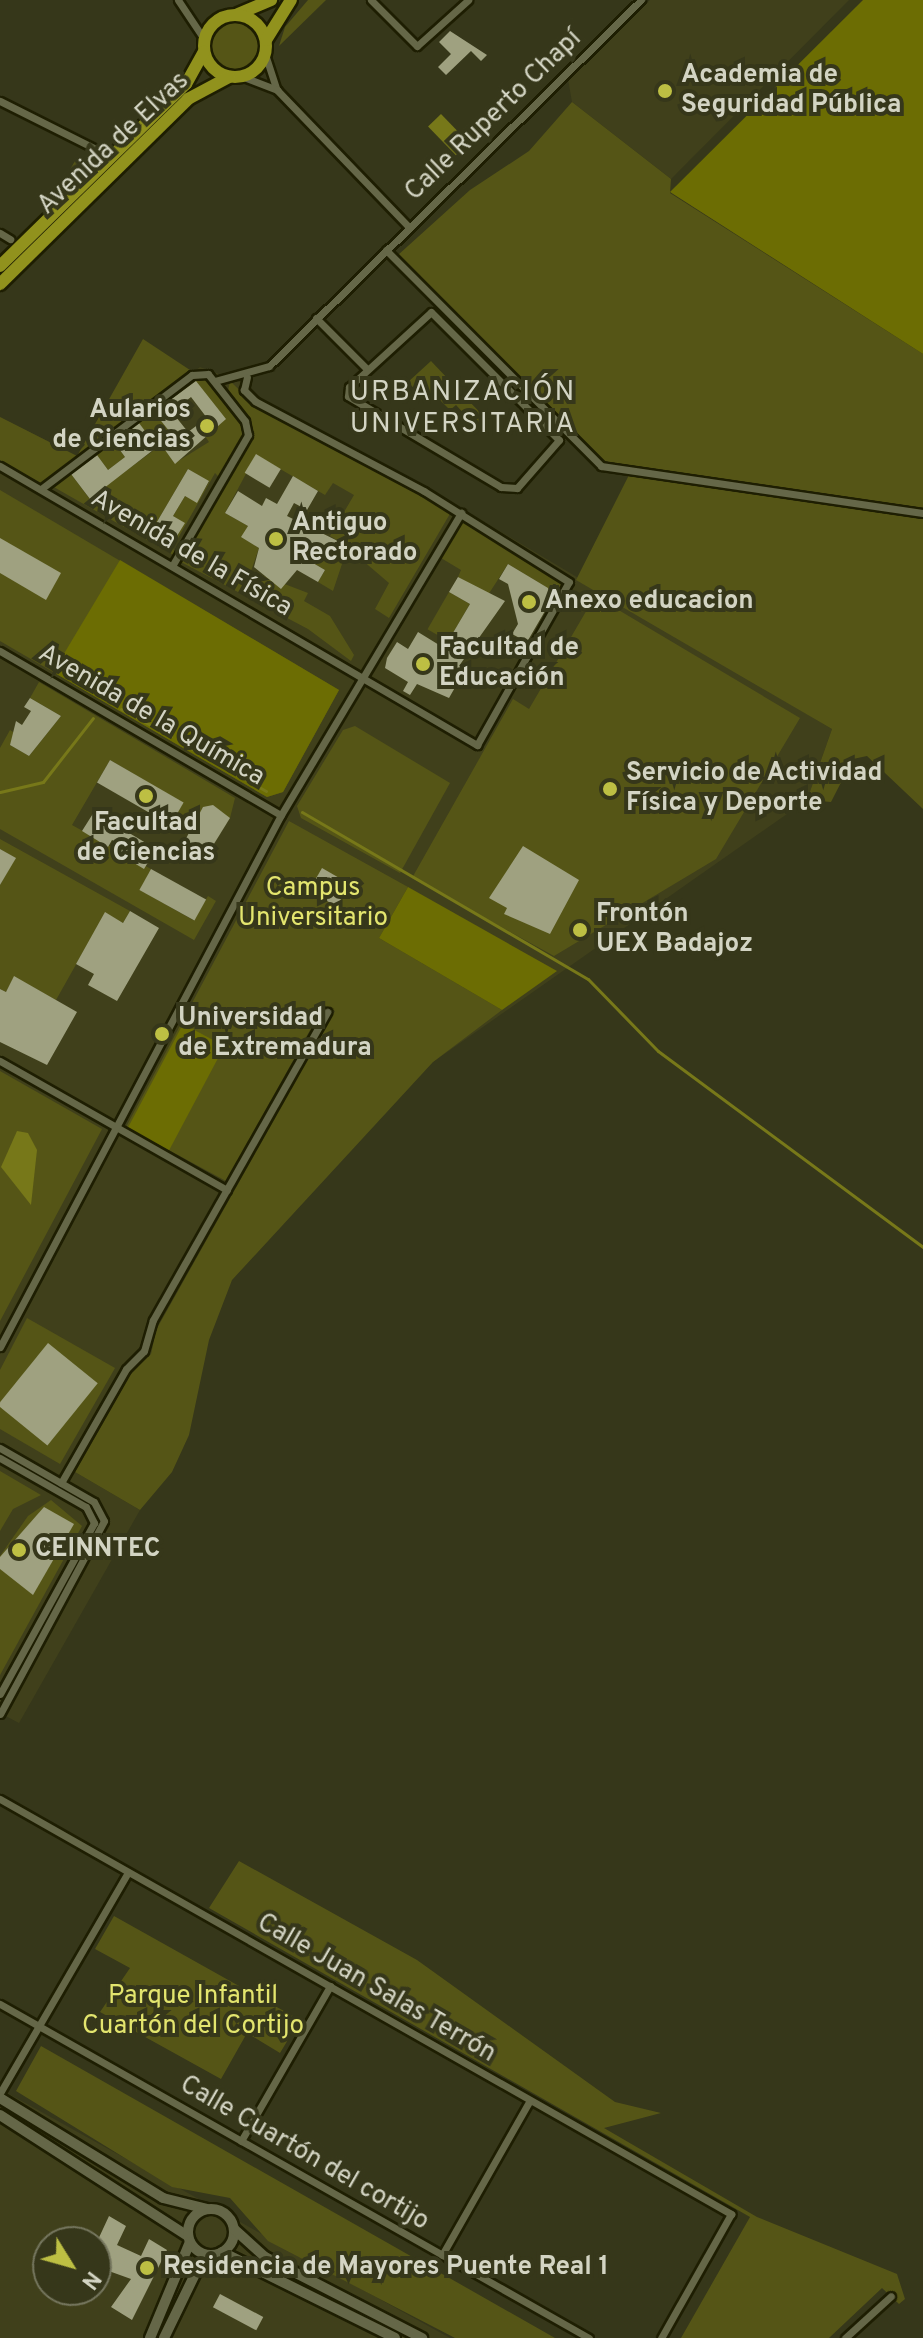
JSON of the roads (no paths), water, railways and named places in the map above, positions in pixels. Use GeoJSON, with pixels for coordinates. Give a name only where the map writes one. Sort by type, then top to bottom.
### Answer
{"type":"FeatureCollection","features":[{"type":"Feature","properties":{"kind":"highway"},"geometry":{"type":"LineString","coordinates":[[271,0],[215,22],[204,46],[235,76],[265,54],[266,40],[291,0]]}},
{"type":"Feature","properties":{"kind":"highway"},"geometry":{"type":"LineString","coordinates":[[238,14],[256,22],[266,40]]}},
{"type":"Feature","properties":{"kind":"highway","name":"Avenida de Elvas"},"geometry":{"type":"LineString","coordinates":[[0,266],[192,77],[204,46]]}},
{"type":"Feature","properties":{"kind":"highway","name":"Avenida de Elvas"},"geometry":{"type":"LineString","coordinates":[[0,284],[188,99],[235,76]]}},
{"type":"Feature","properties":{"kind":"main road"},"geometry":{"type":"LineString","coordinates":[[0,2095],[163,2198],[228,2215],[234,2229],[265,2257],[422,2338]]}},
{"type":"Feature","properties":{"kind":"main road"},"geometry":{"type":"LineString","coordinates":[[0,2115],[189,2239],[395,2338]]}},
{"type":"Feature","properties":{"kind":"main road"},"geometry":{"type":"LineString","coordinates":[[150,2338],[189,2239],[194,2216],[207,2209]]}},
{"type":"Feature","properties":{"kind":"main road"},"geometry":{"type":"LineString","coordinates":[[164,2338],[198,2268],[219,2254],[234,2229]]}},
{"type":"Feature","properties":{"kind":"street"},"geometry":{"type":"LineString","coordinates":[[178,0],[204,46]]}},
{"type":"Feature","properties":{"kind":"street"},"geometry":{"type":"LineString","coordinates":[[371,0],[413,44],[422,45],[468,0]]}},
{"type":"Feature","properties":{"kind":"street","name":"Calle Ruperto Chapí"},"geometry":{"type":"LineString","coordinates":[[409,227],[641,0]]}},
{"type":"Feature","properties":{"kind":"street"},"geometry":{"type":"LineString","coordinates":[[215,381],[247,377],[269,366],[409,227],[277,90],[265,54]]}},
{"type":"Feature","properties":{"kind":"street"},"geometry":{"type":"LineString","coordinates":[[235,76],[277,90]]}},
{"type":"Feature","properties":{"kind":"street"},"geometry":{"type":"LineString","coordinates":[[0,101],[95,155],[112,156]]}},
{"type":"Feature","properties":{"kind":"street"},"geometry":{"type":"LineString","coordinates":[[0,233],[10,239]]}},
{"type":"Feature","properties":{"kind":"street"},"geometry":{"type":"LineString","coordinates":[[386,250],[587,456],[625,471],[800,490],[923,513]]}},
{"type":"Feature","properties":{"kind":"street"},"geometry":{"type":"LineString","coordinates":[[431,312],[559,445],[519,486],[504,489],[349,398],[347,389],[367,369],[431,312]]}},
{"type":"Feature","properties":{"kind":"street"},"geometry":{"type":"LineString","coordinates":[[316,318],[367,369]]}},
{"type":"Feature","properties":{"kind":"street"},"geometry":{"type":"LineString","coordinates":[[41,489],[192,375],[204,372],[215,381],[248,435],[172,566]]}},
{"type":"Feature","properties":{"kind":"street"},"geometry":{"type":"LineString","coordinates":[[0,1347],[281,815],[461,513],[255,401],[243,386],[247,377]]}},
{"type":"Feature","properties":{"kind":"street","name":"Avenida de la Física"},"geometry":{"type":"LineString","coordinates":[[0,466],[477,745],[569,582],[461,513]]}},
{"type":"Feature","properties":{"kind":"street","name":"Avenida de la Química"},"geometry":{"type":"LineString","coordinates":[[0,651],[281,815]]}},
{"type":"Feature","properties":{"kind":"street"},"geometry":{"type":"LineString","coordinates":[[61,1483],[126,1369],[144,1351],[153,1320],[327,1012]]}},
{"type":"Feature","properties":{"kind":"street"},"geometry":{"type":"LineString","coordinates":[[0,1061],[227,1190]]}},
{"type":"Feature","properties":{"kind":"street"},"geometry":{"type":"LineString","coordinates":[[0,1448],[97,1504],[103,1530],[0,1714]]}},
{"type":"Feature","properties":{"kind":"street"},"geometry":{"type":"LineString","coordinates":[[0,1458],[86,1507],[94,1523],[0,1694]]}},
{"type":"Feature","properties":{"kind":"street","name":"Calle Juan Salas Terrón"},"geometry":{"type":"LineString","coordinates":[[0,1799],[731,2214],[661,2338]]}},
{"type":"Feature","properties":{"kind":"street"},"geometry":{"type":"LineString","coordinates":[[0,2095],[128,1872]]}},
{"type":"Feature","properties":{"kind":"street"},"geometry":{"type":"LineString","coordinates":[[241,2141],[330,1986]]}},
{"type":"Feature","properties":{"kind":"street","name":"Calle Cuartón del cortijo"},"geometry":{"type":"LineString","coordinates":[[0,2004],[589,2338]]}},
{"type":"Feature","properties":{"kind":"street"},"geometry":{"type":"LineString","coordinates":[[442,2255],[530,2100]]}},
{"type":"Feature","properties":{"kind":"street"},"geometry":{"type":"LineString","coordinates":[[845,2338],[891,2296]]}},
{"type":"Feature","properties":{"kind":"waterway"},"geometry":{"type":"LineString","coordinates":[[121,709],[171,736]]}},
{"type":"Feature","properties":{"kind":"waterway"},"geometry":{"type":"LineString","coordinates":[[0,792],[43,782],[93,718]]}},
{"type":"Feature","properties":{"kind":"waterway"},"geometry":{"type":"LineString","coordinates":[[180,742],[266,791]]}},
{"type":"Feature","properties":{"kind":"waterway"},"geometry":{"type":"LineString","coordinates":[[302,812],[588,979],[658,1051],[923,1247]]}},
{"type":"Feature","properties":{"kind":"place","name":"Academia de Seguridad Pública"},"geometry":{"type":"Point","coordinates":[665,91]}},
{"type":"Feature","properties":{"kind":"place","name":"Aularios de Ciencias"},"geometry":{"type":"Point","coordinates":[207,426]}},
{"type":"Feature","properties":{"kind":"place","name":"Antiguo Rectorado"},"geometry":{"type":"Point","coordinates":[276,539]}},
{"type":"Feature","properties":{"kind":"place","name":"Anexo educacion"},"geometry":{"type":"Point","coordinates":[529,602]}},
{"type":"Feature","properties":{"kind":"place","name":"Facultad de Educación"},"geometry":{"type":"Point","coordinates":[423,664]}},
{"type":"Feature","properties":{"kind":"place","name":"Servicio de Actividad Física y Deporte"},"geometry":{"type":"Point","coordinates":[610,789]}},
{"type":"Feature","properties":{"kind":"place","name":"Facultad de Ciencias"},"geometry":{"type":"Point","coordinates":[146,796]}},
{"type":"Feature","properties":{"kind":"place","name":"Frontón UEX Badajoz"},"geometry":{"type":"Point","coordinates":[580,930]}},
{"type":"Feature","properties":{"kind":"place","name":"Universidad de Extremadura"},"geometry":{"type":"Point","coordinates":[162,1034]}},
{"type":"Feature","properties":{"kind":"place","name":"CEINNTEC"},"geometry":{"type":"Point","coordinates":[19,1550]}},
{"type":"Feature","properties":{"kind":"place","name":"Residencia de Mayores Puente Real 1"},"geometry":{"type":"Point","coordinates":[147,2268]}},
{"type":"Feature","properties":{"kind":"district","name":"URBANIZACIÓN UNIVERSITARIA"},"geometry":{"type":"Point","coordinates":[463,409]}},
{"type":"Feature","properties":{"kind":"park label","name":"Campus Universitario"},"geometry":{"type":"Point","coordinates":[313,904]}},
{"type":"Feature","properties":{"kind":"park label","name":"Parque Infantil Cuartón del Cortijo"},"geometry":{"type":"Point","coordinates":[193,2012]}}]}
